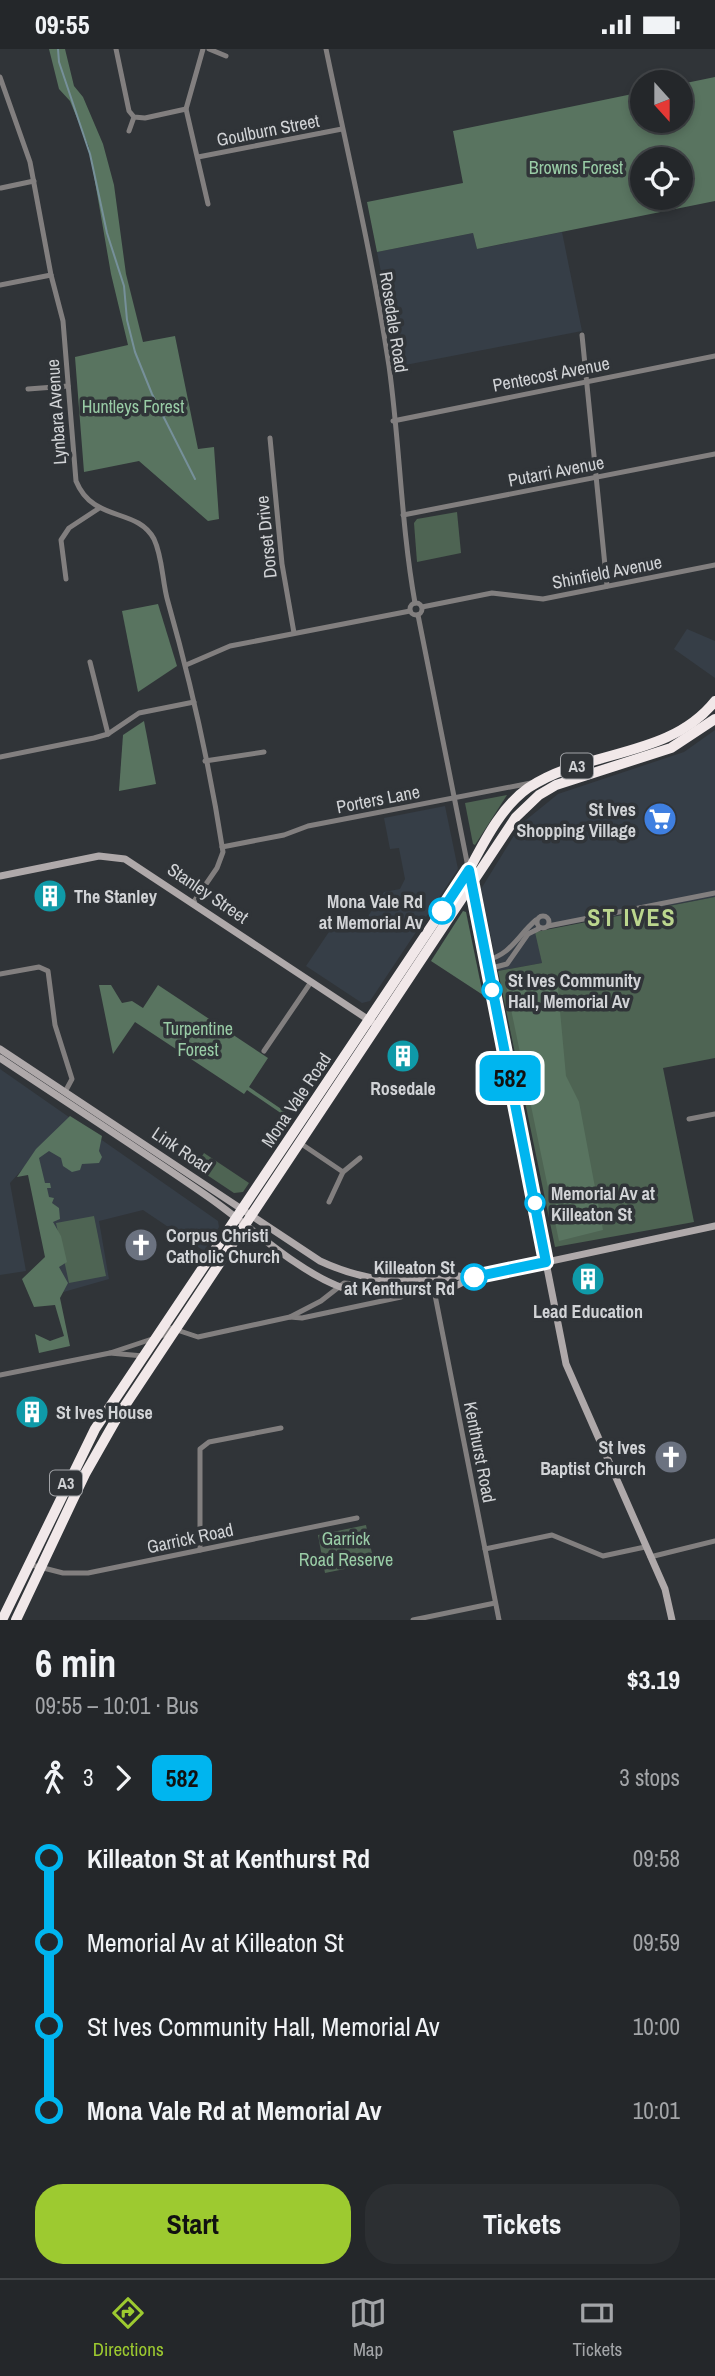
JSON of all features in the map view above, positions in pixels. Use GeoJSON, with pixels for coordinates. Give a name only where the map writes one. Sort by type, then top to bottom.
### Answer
{"type":"FeatureCollection","features":[{"type":"Feature","properties":{"kind":"highway","name":"Mona Vale Road"},"geometry":{"type":"LineString","coordinates":[[16,1620],[100,1446],[300,1143],[507,809],[539,781],[664,739],[691,725],[715,701]]}},
{"type":"Feature","properties":{"kind":"highway","name":"Mona Vale Road"},"geometry":{"type":"LineString","coordinates":[[2,1620],[95,1429],[239,1213],[472,885],[516,817],[539,795],[565,781],[671,748],[715,719]]}},
{"type":"Feature","properties":{"kind":"main road","name":"Stanley Street"},"geometry":{"type":"LineString","coordinates":[[0,876],[109,856],[143,869],[373,1023]]}},
{"type":"Feature","properties":{"kind":"main road"},"geometry":{"type":"LineString","coordinates":[[469,870],[566,1364],[665,1588],[672,1620]]}},
{"type":"Feature","properties":{"kind":"main road","name":"Link Road"},"geometry":{"type":"LineString","coordinates":[[0,1049],[249,1220],[320,1261],[349,1273],[389,1282],[459,1276],[467,1279],[461,1285],[386,1295],[338,1286],[297,1262],[249,1220]]}},
{"type":"Feature","properties":{"kind":"main road","name":"Link Road"},"geometry":{"type":"LineString","coordinates":[[0,1058],[239,1213]]}},
{"type":"Feature","properties":{"kind":"main road"},"geometry":{"type":"LineString","coordinates":[[467,1279],[715,1226]]}},
{"type":"Feature","properties":{"kind":"street"},"geometry":{"type":"LineString","coordinates":[[116,49],[129,111],[134,117],[145,118],[186,109]]}},
{"type":"Feature","properties":{"kind":"street"},"geometry":{"type":"LineString","coordinates":[[203,49],[186,109],[208,204]]}},
{"type":"Feature","properties":{"kind":"street"},"geometry":{"type":"LineString","coordinates":[[209,49],[226,56]]}},
{"type":"Feature","properties":{"kind":"street","name":"Rosedale Road"},"geometry":{"type":"LineString","coordinates":[[326,49],[381,320],[402,515],[415,603]]}},
{"type":"Feature","properties":{"kind":"street","name":"Lynbara Avenue"},"geometry":{"type":"LineString","coordinates":[[0,77],[34,181],[51,275],[63,321],[76,481],[83,495],[98,509]]}},
{"type":"Feature","properties":{"kind":"street"},"geometry":{"type":"LineString","coordinates":[[129,131],[134,117]]}},
{"type":"Feature","properties":{"kind":"street","name":"Goulburn Street"},"geometry":{"type":"LineString","coordinates":[[198,157],[342,129]]}},
{"type":"Feature","properties":{"kind":"street"},"geometry":{"type":"LineString","coordinates":[[1,188],[34,181]]}},
{"type":"Feature","properties":{"kind":"street"},"geometry":{"type":"LineString","coordinates":[[0,285],[51,275]]}},
{"type":"Feature","properties":{"kind":"street"},"geometry":{"type":"LineString","coordinates":[[582,335],[607,586]]}},
{"type":"Feature","properties":{"kind":"street","name":"Pentecost Avenue"},"geometry":{"type":"LineString","coordinates":[[393,421],[715,356]]}},
{"type":"Feature","properties":{"kind":"street"},"geometry":{"type":"LineString","coordinates":[[28,389],[68,386]]}},
{"type":"Feature","properties":{"kind":"street","name":"Dorset Drive"},"geometry":{"type":"LineString","coordinates":[[270,439],[282,564],[294,632]]}},
{"type":"Feature","properties":{"kind":"street","name":"Putarri Avenue"},"geometry":{"type":"LineString","coordinates":[[402,515],[715,454]]}},
{"type":"Feature","properties":{"kind":"street"},"geometry":{"type":"LineString","coordinates":[[66,579],[61,540],[69,529],[98,509],[137,522],[153,539],[186,665],[222,847],[220,863],[193,903]]}},
{"type":"Feature","properties":{"kind":"street","name":"Shinfield Avenue"},"geometry":{"type":"LineString","coordinates":[[422,607],[492,593],[543,599],[715,565]]}},
{"type":"Feature","properties":{"kind":"street"},"geometry":{"type":"LineString","coordinates":[[410,611],[415,603],[422,607],[418,615],[469,870]]}},
{"type":"Feature","properties":{"kind":"street"},"geometry":{"type":"LineString","coordinates":[[186,665],[230,646],[294,632],[410,611],[418,615]]}},
{"type":"Feature","properties":{"kind":"street"},"geometry":{"type":"LineString","coordinates":[[90,662],[108,734]]}},
{"type":"Feature","properties":{"kind":"street"},"geometry":{"type":"LineString","coordinates":[[0,757],[108,734],[139,713],[194,702]]}},
{"type":"Feature","properties":{"kind":"street"},"geometry":{"type":"LineString","coordinates":[[205,761],[264,753]]}},
{"type":"Feature","properties":{"kind":"street","name":"Porters Lane"},"geometry":{"type":"LineString","coordinates":[[222,847],[284,835],[308,826],[539,781]]}},
{"type":"Feature","properties":{"kind":"street"},"geometry":{"type":"LineString","coordinates":[[488,969],[507,964],[528,934],[548,923],[556,924],[715,893]]}},
{"type":"Feature","properties":{"kind":"street"},"geometry":{"type":"LineString","coordinates":[[486,960],[505,955],[522,932],[536,920],[543,916],[548,923]]}},
{"type":"Feature","properties":{"kind":"street"},"geometry":{"type":"LineString","coordinates":[[536,920],[540,928]]}},
{"type":"Feature","properties":{"kind":"street"},"geometry":{"type":"LineString","coordinates":[[0,974],[39,967],[48,971],[55,1025],[72,1079],[65,1092]]}},
{"type":"Feature","properties":{"kind":"street"},"geometry":{"type":"LineString","coordinates":[[264,1051],[312,982]]}},
{"type":"Feature","properties":{"kind":"street"},"geometry":{"type":"LineString","coordinates":[[690,1119],[715,1114]]}},
{"type":"Feature","properties":{"kind":"street"},"geometry":{"type":"LineString","coordinates":[[300,1143],[342,1172]]}},
{"type":"Feature","properties":{"kind":"street"},"geometry":{"type":"LineString","coordinates":[[329,1202],[342,1172],[360,1158]]}},
{"type":"Feature","properties":{"kind":"street"},"geometry":{"type":"LineString","coordinates":[[0,1375],[110,1353],[155,1339],[171,1328],[198,1337],[290,1317],[321,1301],[338,1286],[349,1283],[406,1288],[432,1280]]}},
{"type":"Feature","properties":{"kind":"street"},"geometry":{"type":"LineString","coordinates":[[290,1317],[302,1318],[434,1290]]}},
{"type":"Feature","properties":{"kind":"street","name":"Kenthurst Road"},"geometry":{"type":"LineString","coordinates":[[434,1290],[499,1620]]}},
{"type":"Feature","properties":{"kind":"street"},"geometry":{"type":"LineString","coordinates":[[110,1353],[143,1356]]}},
{"type":"Feature","properties":{"kind":"street"},"geometry":{"type":"LineString","coordinates":[[200,1550],[200,1449],[209,1442],[281,1428]]}},
{"type":"Feature","properties":{"kind":"street","name":"Garrick Road"},"geometry":{"type":"LineString","coordinates":[[28,1564],[88,1573],[357,1518]]}},
{"type":"Feature","properties":{"kind":"street"},"geometry":{"type":"LineString","coordinates":[[485,1549],[552,1535],[603,1556],[645,1547]]}},
{"type":"Feature","properties":{"kind":"street"},"geometry":{"type":"LineString","coordinates":[[650,1557],[715,1541]]}},
{"type":"Feature","properties":{"kind":"street"},"geometry":{"type":"LineString","coordinates":[[413,1620],[495,1603]]}},
{"type":"Feature","properties":{"kind":"shaded area"},"geometry":{"type":"Polygon","coordinates":[[[562,232],[582,331],[400,366],[377,252],[473,233],[477,249],[562,232]]]}},
{"type":"Feature","properties":{"kind":"shaded area"},"geometry":{"type":"Polygon","coordinates":[[[687,629],[715,641],[715,678],[674,649],[687,629]]]}},
{"type":"Feature","properties":{"kind":"shaded area"},"geometry":{"type":"Polygon","coordinates":[[[715,730],[715,897],[536,931],[542,963],[498,971],[481,889],[521,824],[558,794],[684,752],[715,730]]]}},
{"type":"Feature","properties":{"kind":"shaded area"},"geometry":{"type":"Polygon","coordinates":[[[445,806],[458,869],[370,1001],[362,1003],[306,966],[339,917],[359,930],[384,892],[400,889],[405,879],[399,848],[390,849],[384,818],[445,806]]]}},
{"type":"Feature","properties":{"kind":"shaded area"},"geometry":{"type":"Polygon","coordinates":[[[0,1069],[218,1221],[219,1227],[204,1251],[143,1210],[99,1221],[109,1279],[60,1293],[34,1156],[10,1183],[26,1271],[0,1275],[0,1069]]]}},
{"type":"Feature","properties":{"kind":"green space","name":"Huntleys Forest"},"geometry":{"type":"Polygon","coordinates":[[[49,49],[65,49],[74,86],[83,97],[103,144],[114,185],[126,274],[143,342],[175,336],[198,449],[214,447],[219,519],[208,521],[139,461],[84,472],[75,357],[128,345],[111,274],[89,147],[70,101],[59,89],[49,49]]]}},
{"type":"Feature","properties":{"kind":"green space","name":"Browns Forest"},"geometry":{"type":"Polygon","coordinates":[[[715,77],[715,201],[693,205],[693,147],[630,147],[630,210],[670,210],[477,249],[473,233],[377,252],[367,202],[463,183],[453,131],[630,94],[630,133],[693,133],[693,82],[715,77]]]}},
{"type":"Feature","properties":{"kind":"green space"},"geometry":{"type":"Polygon","coordinates":[[[457,512],[461,553],[417,562],[414,523],[417,519],[457,512]]]}},
{"type":"Feature","properties":{"kind":"green space"},"geometry":{"type":"Polygon","coordinates":[[[158,604],[177,666],[138,692],[122,611],[158,604]]]}},
{"type":"Feature","properties":{"kind":"green space"},"geometry":{"type":"Polygon","coordinates":[[[144,721],[156,784],[119,791],[123,735],[144,721]]]}},
{"type":"Feature","properties":{"kind":"green space"},"geometry":{"type":"Polygon","coordinates":[[[507,795],[475,845],[473,844],[465,803],[507,795]]]}},
{"type":"Feature","properties":{"kind":"green space"},"geometry":{"type":"Polygon","coordinates":[[[715,897],[715,1058],[663,1068],[694,1222],[555,1247],[498,971],[542,963],[535,932],[715,897]]]}},
{"type":"Feature","properties":{"kind":"green space"},"geometry":{"type":"Polygon","coordinates":[[[463,911],[466,912],[483,995],[431,961],[463,911]]]}},
{"type":"Feature","properties":{"kind":"green space"},"geometry":{"type":"Polygon","coordinates":[[[557,978],[566,1076],[579,1102],[603,1230],[559,1241],[506,985],[557,978]]]}},
{"type":"Feature","properties":{"kind":"green space","name":"Turpentine Forest"},"geometry":{"type":"Polygon","coordinates":[[[99,985],[111,985],[122,1003],[132,1001],[143,1008],[158,985],[268,1058],[249,1087],[293,1117],[291,1120],[247,1090],[244,1094],[135,1022],[113,1054],[99,985]]]}},
{"type":"Feature","properties":{"kind":"green space"},"geometry":{"type":"Polygon","coordinates":[[[70,1116],[102,1136],[99,1151],[102,1157],[99,1163],[82,1164],[80,1170],[72,1172],[63,1166],[61,1158],[49,1151],[39,1158],[45,1183],[50,1183],[51,1188],[47,1188],[49,1197],[54,1198],[52,1203],[59,1208],[60,1219],[53,1222],[61,1236],[67,1262],[59,1267],[68,1283],[60,1298],[70,1346],[39,1353],[35,1334],[50,1341],[64,1336],[55,1305],[34,1307],[22,1279],[45,1257],[28,1175],[17,1177],[36,1149],[70,1116]]]}},
{"type":"Feature","properties":{"kind":"green space"},"geometry":{"type":"Polygon","coordinates":[[[204,1153],[249,1183],[243,1192],[234,1193],[195,1167],[204,1153]]]}},
{"type":"Feature","properties":{"kind":"green space"},"geometry":{"type":"Polygon","coordinates":[[[94,1216],[106,1276],[69,1283],[56,1223],[94,1216]]]}},
{"type":"Feature","properties":{"kind":"green space","name":"Garrick Road Reserve"},"geometry":{"type":"Polygon","coordinates":[[[366,1525],[374,1563],[325,1573],[318,1535],[366,1525]]]}},
{"type":"Feature","properties":{"kind":"waterway"},"geometry":{"type":"LineString","coordinates":[[58,49],[59,62],[90,154],[107,233],[124,286],[127,320],[135,352],[152,394],[195,479]]}},
{"type":"Feature","properties":{"kind":"bus line","name":"582"},"geometry":{"type":"LineString","coordinates":[[442,911],[469,870],[546,1262],[474,1277]]}},
{"type":"Feature","properties":{"kind":"place","name":"St Ives Shopping Village"},"geometry":{"type":"Point","coordinates":[660,819]}},
{"type":"Feature","properties":{"kind":"place","name":"The Stanley"},"geometry":{"type":"Point","coordinates":[50,896]}},
{"type":"Feature","properties":{"kind":"place","name":"Mona Vale Rd at Memorial Av"},"geometry":{"type":"Point","coordinates":[442,911]}},
{"type":"Feature","properties":{"kind":"place","name":"St Ives Community Hall, Memorial Av"},"geometry":{"type":"Point","coordinates":[492,990]}},
{"type":"Feature","properties":{"kind":"place","name":"Rosedale"},"geometry":{"type":"Point","coordinates":[403,1056]}},
{"type":"Feature","properties":{"kind":"place","name":"Memorial Av at Killeaton St"},"geometry":{"type":"Point","coordinates":[535,1203]}},
{"type":"Feature","properties":{"kind":"place","name":"Corpus Christi Catholic Church"},"geometry":{"type":"Point","coordinates":[141,1245]}},
{"type":"Feature","properties":{"kind":"place","name":"Killeaton St at Kenthurst Rd"},"geometry":{"type":"Point","coordinates":[474,1277]}},
{"type":"Feature","properties":{"kind":"place","name":"Lead Education"},"geometry":{"type":"Point","coordinates":[588,1279]}},
{"type":"Feature","properties":{"kind":"place","name":"St Ives House"},"geometry":{"type":"Point","coordinates":[32,1412]}},
{"type":"Feature","properties":{"kind":"place","name":"St Ives Baptist Church"},"geometry":{"type":"Point","coordinates":[671,1457]}},
{"type":"Feature","properties":{"kind":"district","name":"ST IVES"},"geometry":{"type":"Point","coordinates":[632,917]}}]}
